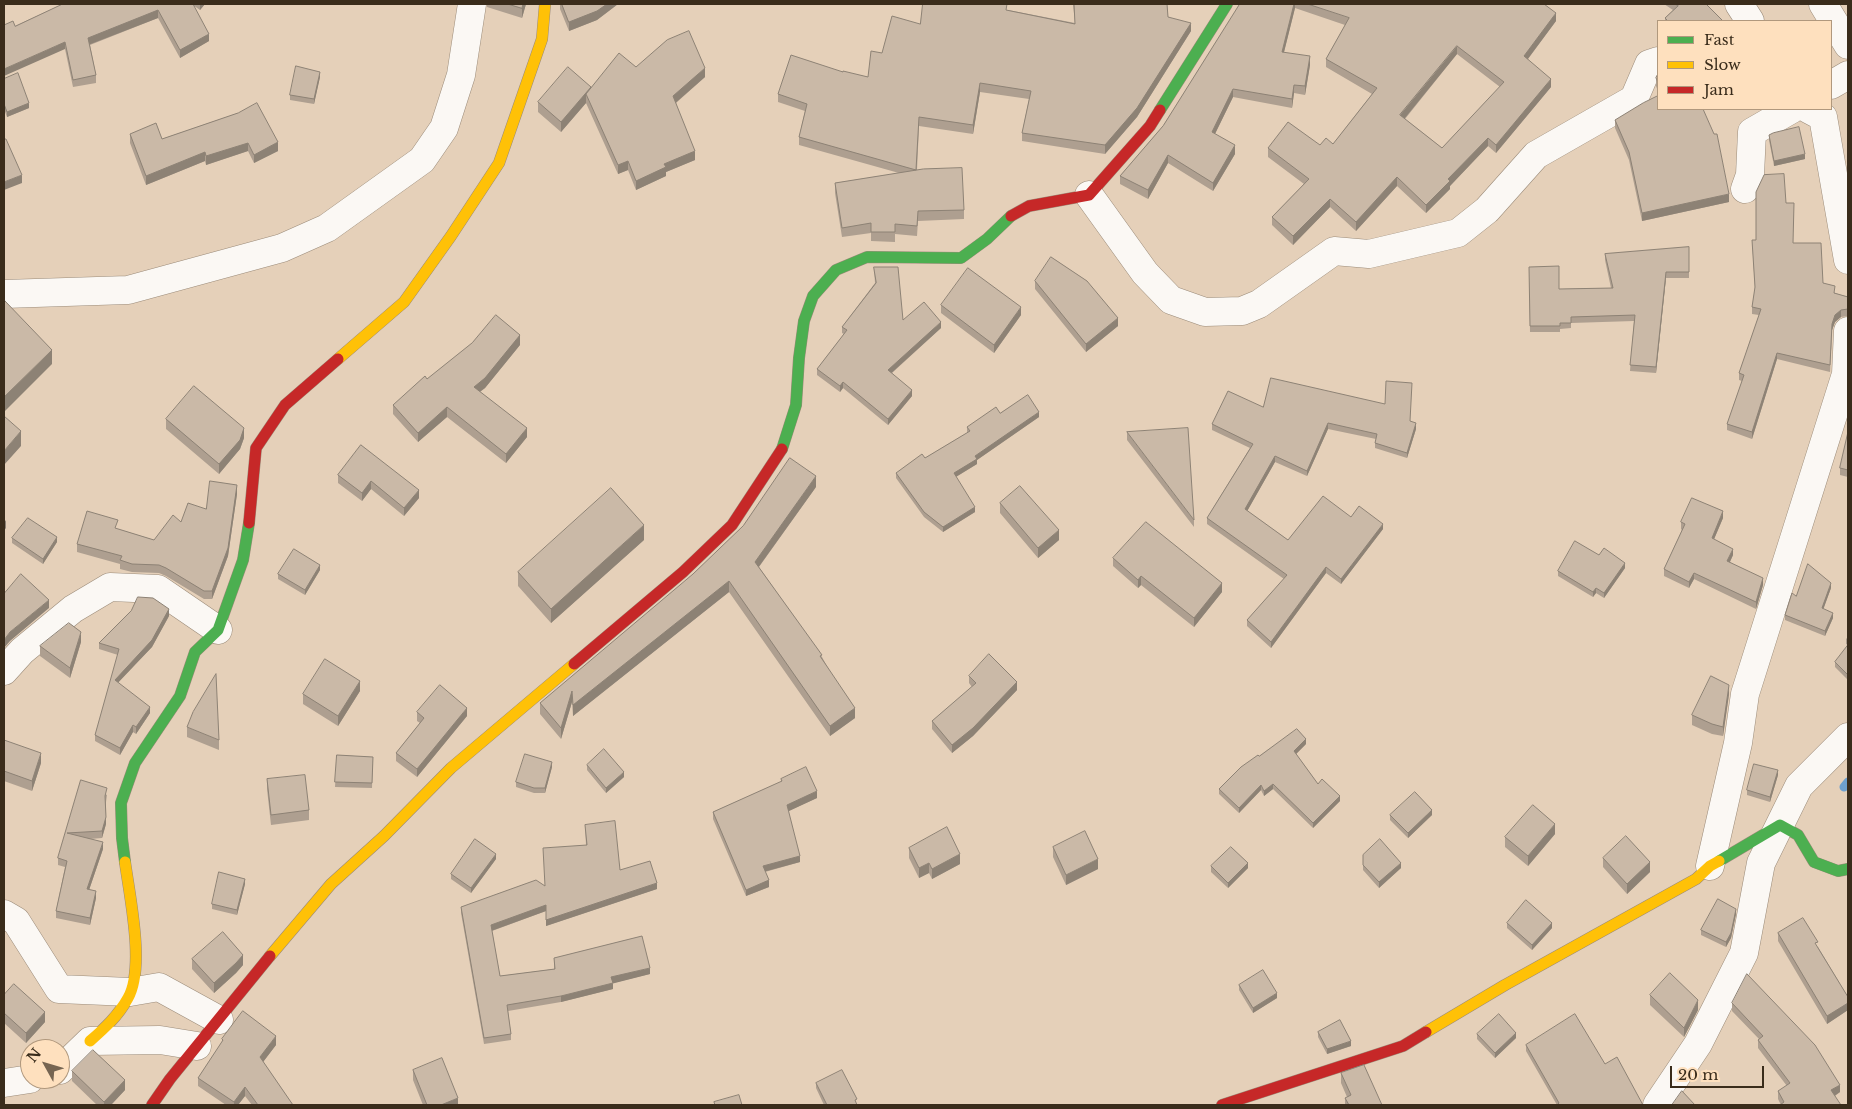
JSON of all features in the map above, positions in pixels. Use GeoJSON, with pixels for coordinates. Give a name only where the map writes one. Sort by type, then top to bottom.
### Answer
{"type":"FeatureCollection","features":[{"type":"Feature","properties":{"kind":"street"},"geometry":{"type":"LineString","coordinates":[[4,294],[128,290],[282,248],[327,228],[422,160],[444,128],[461,75],[472,4]]}},
{"type":"Feature","properties":{"kind":"street"},"geometry":{"type":"LineString","coordinates":[[70,1060],[113,1021],[130,992],[136,973],[134,930],[122,838],[121,803],[135,762],[180,696],[195,652],[218,630],[243,560],[252,500],[256,448],[285,405],[404,302],[451,236],[499,163],[542,39],[545,4]]}},
{"type":"Feature","properties":{"kind":"street"},"geometry":{"type":"LineString","coordinates":[[152,1105],[295,925],[331,884],[384,836],[451,768],[683,572],[732,524],[781,453],[796,405],[804,321],[813,296],[836,270],[867,257],[961,258],[988,239],[1014,214],[1029,206],[1090,195],[1150,126],[1227,4]]}},
{"type":"Feature","properties":{"kind":"street"},"geometry":{"type":"LineString","coordinates":[[1739,4],[1749,20]]}},
{"type":"Feature","properties":{"kind":"street"},"geometry":{"type":"LineString","coordinates":[[1823,4],[1848,44]]}},
{"type":"Feature","properties":{"kind":"street"},"geometry":{"type":"LineString","coordinates":[[1090,195],[1145,273],[1171,300],[1205,312],[1242,311],[1259,304],[1334,251],[1370,254],[1458,233],[1486,210],[1536,155],[1634,99],[1649,64],[1657,60]]}},
{"type":"Feature","properties":{"kind":"street"},"geometry":{"type":"LineString","coordinates":[[1832,85],[1848,75]]}},
{"type":"Feature","properties":{"kind":"street"},"geometry":{"type":"LineString","coordinates":[[1745,189],[1750,175],[1752,132],[1790,110]]}},
{"type":"Feature","properties":{"kind":"street"},"geometry":{"type":"LineString","coordinates":[[1810,110],[1823,118],[1848,260]]}},
{"type":"Feature","properties":{"kind":"street"},"geometry":{"type":"LineString","coordinates":[[1710,866],[1738,743],[1745,694],[1846,374],[1848,331]]}},
{"type":"Feature","properties":{"kind":"street"},"geometry":{"type":"LineString","coordinates":[[4,671],[22,651],[73,609],[110,586],[158,589],[218,630]]}},
{"type":"Feature","properties":{"kind":"street"},"geometry":{"type":"LineString","coordinates":[[1657,1105],[1698,1044],[1744,952],[1761,863],[1799,786],[1848,737]]}},
{"type":"Feature","properties":{"kind":"street"},"geometry":{"type":"LineString","coordinates":[[1222,1105],[1403,1046],[1505,985],[1696,880],[1710,866],[1780,825]]}},
{"type":"Feature","properties":{"kind":"street"},"geometry":{"type":"LineString","coordinates":[[1780,825],[1798,835],[1814,862],[1838,871],[1848,869]]}},
{"type":"Feature","properties":{"kind":"street"},"geometry":{"type":"LineString","coordinates":[[4,914],[16,921],[59,989],[130,992],[159,987],[219,1020]]}},
{"type":"Feature","properties":{"kind":"street"},"geometry":{"type":"LineString","coordinates":[[90,1041],[160,1040],[197,1046]]}},
{"type":"Feature","properties":{"kind":"street"},"geometry":{"type":"LineString","coordinates":[[4,1083],[20,1081]]}},
{"type":"Feature","properties":{"kind":"building"},"geometry":{"type":"Polygon","coordinates":[[[63,4],[193,4],[209,34],[180,50],[158,10],[88,38],[96,75],[73,80],[65,42],[4,69],[4,25],[13,21],[15,26],[63,4]]]}},
{"type":"Feature","properties":{"kind":"building"},"geometry":{"type":"Polygon","coordinates":[[[508,4],[523,4],[522,8],[508,4]]]}},
{"type":"Feature","properties":{"kind":"building"},"geometry":{"type":"Polygon","coordinates":[[[562,4],[607,4],[597,11],[569,22],[562,4]]]}},
{"type":"Feature","properties":{"kind":"building"},"geometry":{"type":"Polygon","coordinates":[[[923,4],[1007,4],[1006,10],[1075,24],[1074,4],[1167,4],[1168,17],[1191,23],[1137,108],[1105,145],[1022,133],[1031,91],[980,83],[973,125],[919,117],[916,170],[799,137],[807,104],[778,94],[791,55],[843,72],[868,77],[871,51],[882,53],[892,16],[920,24],[923,4]]]}},
{"type":"Feature","properties":{"kind":"building"},"geometry":{"type":"Polygon","coordinates":[[[1240,4],[1294,4],[1282,52],[1310,56],[1305,86],[1294,85],[1292,99],[1233,89],[1212,132],[1235,145],[1213,183],[1168,155],[1148,190],[1120,176],[1163,126],[1240,4]]]}},
{"type":"Feature","properties":{"kind":"building"},"geometry":{"type":"Polygon","coordinates":[[[1308,4],[1544,4],[1556,13],[1524,56],[1551,79],[1496,145],[1488,138],[1448,179],[1450,181],[1426,205],[1397,177],[1356,222],[1330,199],[1293,236],[1272,217],[1309,179],[1268,148],[1288,122],[1320,145],[1326,138],[1333,144],[1377,88],[1326,59],[1349,18],[1308,4]],[[1457,46],[1400,115],[1442,148],[1504,82],[1457,46]]]}},
{"type":"Feature","properties":{"kind":"building"},"geometry":{"type":"Polygon","coordinates":[[[1675,4],[1706,4],[1722,20],[1667,20],[1665,18],[1678,6],[1675,4]]]}},
{"type":"Feature","properties":{"kind":"building"},"geometry":{"type":"Polygon","coordinates":[[[689,31],[705,68],[673,96],[695,151],[664,164],[666,167],[636,181],[628,161],[618,165],[586,94],[619,53],[636,67],[667,40],[689,31]]]}},
{"type":"Feature","properties":{"kind":"building"},"geometry":{"type":"Polygon","coordinates":[[[296,66],[320,72],[314,99],[290,95],[296,66]]]}},
{"type":"Feature","properties":{"kind":"building"},"geometry":{"type":"Polygon","coordinates":[[[568,67],[591,87],[561,122],[538,102],[568,67]]]}},
{"type":"Feature","properties":{"kind":"building"},"geometry":{"type":"Polygon","coordinates":[[[18,73],[29,103],[7,112],[4,104],[4,79],[18,73]]]}},
{"type":"Feature","properties":{"kind":"building"},"geometry":{"type":"Polygon","coordinates":[[[1657,96],[1657,110],[1703,110],[1714,134],[1717,134],[1729,194],[1642,213],[1629,152],[1615,120],[1657,96]]]}},
{"type":"Feature","properties":{"kind":"building"},"geometry":{"type":"Polygon","coordinates":[[[257,103],[278,142],[254,155],[248,143],[206,156],[205,152],[146,176],[130,134],[156,123],[162,139],[238,113],[257,103]]]}},
{"type":"Feature","properties":{"kind":"building"},"geometry":{"type":"Polygon","coordinates":[[[1799,127],[1805,154],[1774,161],[1769,135],[1799,127]]]}},
{"type":"Feature","properties":{"kind":"building"},"geometry":{"type":"Polygon","coordinates":[[[4,139],[6,139],[22,175],[4,182],[4,139]]]}},
{"type":"Feature","properties":{"kind":"building"},"geometry":{"type":"Polygon","coordinates":[[[962,168],[964,210],[918,211],[917,226],[895,224],[895,232],[871,232],[871,223],[842,228],[835,183],[923,169],[962,168]]]}},
{"type":"Feature","properties":{"kind":"building"},"geometry":{"type":"Polygon","coordinates":[[[1784,174],[1786,203],[1794,203],[1793,243],[1821,243],[1823,283],[1835,286],[1834,293],[1848,297],[1848,309],[1841,310],[1835,315],[1832,324],[1830,365],[1777,353],[1752,432],[1727,424],[1744,375],[1739,373],[1761,309],[1752,307],[1755,287],[1752,240],[1756,240],[1756,192],[1764,175],[1784,174]]]}},
{"type":"Feature","properties":{"kind":"building"},"geometry":{"type":"Polygon","coordinates":[[[1689,247],[1689,272],[1666,272],[1656,367],[1630,365],[1635,315],[1571,317],[1571,323],[1560,323],[1560,326],[1530,326],[1529,267],[1559,266],[1559,289],[1613,288],[1605,254],[1689,247]]]}},
{"type":"Feature","properties":{"kind":"building"},"geometry":{"type":"Polygon","coordinates":[[[1051,257],[1087,281],[1118,318],[1086,344],[1035,281],[1051,257]]]}},
{"type":"Feature","properties":{"kind":"building"},"geometry":{"type":"Polygon","coordinates":[[[874,267],[898,267],[903,320],[924,302],[941,322],[888,370],[912,390],[888,419],[843,382],[840,386],[817,369],[847,330],[842,327],[876,283],[874,267]]]}},
{"type":"Feature","properties":{"kind":"building"},"geometry":{"type":"Polygon","coordinates":[[[968,268],[1021,307],[994,345],[941,305],[968,268]]]}},
{"type":"Feature","properties":{"kind":"building"},"geometry":{"type":"Polygon","coordinates":[[[5,301],[52,350],[4,397],[4,303],[5,301]]]}},
{"type":"Feature","properties":{"kind":"building"},"geometry":{"type":"Polygon","coordinates":[[[496,315],[520,335],[485,378],[474,387],[527,428],[506,454],[447,407],[418,433],[393,405],[425,376],[427,379],[472,343],[496,315]]]}},
{"type":"Feature","properties":{"kind":"building"},"geometry":{"type":"Polygon","coordinates":[[[1271,378],[1385,404],[1386,381],[1412,383],[1410,421],[1416,423],[1407,453],[1375,443],[1377,434],[1328,423],[1307,471],[1275,456],[1245,509],[1288,540],[1323,496],[1351,517],[1359,506],[1383,524],[1341,579],[1326,567],[1271,642],[1247,620],[1287,575],[1207,518],[1253,444],[1212,424],[1228,391],[1263,407],[1271,378]]]}},
{"type":"Feature","properties":{"kind":"building"},"geometry":{"type":"Polygon","coordinates":[[[194,386],[244,428],[240,440],[219,464],[166,419],[194,386]]]}},
{"type":"Feature","properties":{"kind":"building"},"geometry":{"type":"Polygon","coordinates":[[[1028,395],[1039,412],[975,456],[977,459],[954,473],[975,507],[943,527],[924,512],[896,473],[922,454],[925,458],[970,431],[967,427],[996,407],[1000,413],[1028,395]]]}},
{"type":"Feature","properties":{"kind":"building"},"geometry":{"type":"Polygon","coordinates":[[[4,416],[21,431],[4,451],[4,416]]]}},
{"type":"Feature","properties":{"kind":"building"},"geometry":{"type":"Polygon","coordinates":[[[1188,428],[1194,520],[1127,432],[1188,428]]]}},
{"type":"Feature","properties":{"kind":"building"},"geometry":{"type":"Polygon","coordinates":[[[1848,432],[1848,470],[1840,468],[1848,432]]]}},
{"type":"Feature","properties":{"kind":"building"},"geometry":{"type":"Polygon","coordinates":[[[361,445],[419,490],[404,508],[371,481],[362,493],[338,475],[361,445]]]}},
{"type":"Feature","properties":{"kind":"building"},"geometry":{"type":"Polygon","coordinates":[[[790,458],[816,476],[755,562],[822,655],[820,656],[855,708],[830,726],[729,581],[573,705],[572,691],[561,728],[540,703],[693,574],[743,526],[790,458]]]}},
{"type":"Feature","properties":{"kind":"building"},"geometry":{"type":"Polygon","coordinates":[[[210,481],[237,485],[228,548],[212,591],[204,591],[159,565],[132,564],[120,560],[122,556],[77,544],[87,511],[118,520],[115,528],[154,540],[173,515],[181,522],[188,503],[206,509],[210,481]]]}},
{"type":"Feature","properties":{"kind":"building"},"geometry":{"type":"Polygon","coordinates":[[[1020,486],[1059,530],[1038,548],[1000,503],[1020,486]]]}},
{"type":"Feature","properties":{"kind":"building"},"geometry":{"type":"Polygon","coordinates":[[[611,488],[644,525],[551,609],[518,572],[611,488]]]}},
{"type":"Feature","properties":{"kind":"building"},"geometry":{"type":"Polygon","coordinates":[[[1692,498],[1723,511],[1712,538],[1733,549],[1727,561],[1763,578],[1756,602],[1694,573],[1689,582],[1664,569],[1685,524],[1681,522],[1692,498]]]}},
{"type":"Feature","properties":{"kind":"building"},"geometry":{"type":"Polygon","coordinates":[[[28,518],[57,537],[43,559],[12,538],[28,518]]]}},
{"type":"Feature","properties":{"kind":"building"},"geometry":{"type":"Polygon","coordinates":[[[1146,522],[1222,583],[1194,618],[1141,576],[1138,580],[1113,558],[1146,522]]]}},
{"type":"Feature","properties":{"kind":"building"},"geometry":{"type":"Polygon","coordinates":[[[1575,541],[1599,555],[1604,548],[1625,563],[1604,593],[1596,588],[1593,592],[1558,571],[1575,541]]]}},
{"type":"Feature","properties":{"kind":"building"},"geometry":{"type":"Polygon","coordinates":[[[294,549],[320,565],[305,590],[278,574],[294,549]]]}},
{"type":"Feature","properties":{"kind":"building"},"geometry":{"type":"Polygon","coordinates":[[[1808,564],[1831,583],[1822,608],[1833,613],[1825,631],[1785,615],[1792,593],[1796,596],[1808,564]]]}},
{"type":"Feature","properties":{"kind":"building"},"geometry":{"type":"Polygon","coordinates":[[[21,574],[49,600],[10,632],[4,640],[4,594],[21,574]]]}},
{"type":"Feature","properties":{"kind":"building"},"geometry":{"type":"Polygon","coordinates":[[[138,597],[153,598],[169,609],[152,640],[115,680],[150,707],[136,727],[133,725],[120,748],[95,735],[119,649],[99,643],[131,611],[138,597]]]}},
{"type":"Feature","properties":{"kind":"building"},"geometry":{"type":"Polygon","coordinates":[[[69,623],[81,632],[70,668],[40,646],[69,623]]]}},
{"type":"Feature","properties":{"kind":"building"},"geometry":{"type":"Polygon","coordinates":[[[1848,645],[1848,675],[1835,662],[1848,645]]]}},
{"type":"Feature","properties":{"kind":"building"},"geometry":{"type":"Polygon","coordinates":[[[989,654],[1017,682],[973,728],[952,745],[932,721],[976,683],[969,676],[989,654]]]}},
{"type":"Feature","properties":{"kind":"building"},"geometry":{"type":"Polygon","coordinates":[[[325,659],[360,681],[338,716],[303,694],[325,659]]]}},
{"type":"Feature","properties":{"kind":"building"},"geometry":{"type":"Polygon","coordinates":[[[216,674],[219,740],[187,727],[193,712],[216,674]]]}},
{"type":"Feature","properties":{"kind":"building"},"geometry":{"type":"Polygon","coordinates":[[[1711,676],[1729,685],[1723,727],[1692,715],[1711,676]]]}},
{"type":"Feature","properties":{"kind":"building"},"geometry":{"type":"Polygon","coordinates":[[[440,685],[467,708],[417,769],[396,753],[424,718],[417,712],[440,685]]]}},
{"type":"Feature","properties":{"kind":"building"},"geometry":{"type":"Polygon","coordinates":[[[1297,729],[1306,739],[1294,751],[1318,784],[1322,779],[1340,796],[1313,823],[1273,784],[1264,791],[1261,785],[1239,808],[1219,789],[1241,767],[1297,729]]]}},
{"type":"Feature","properties":{"kind":"building"},"geometry":{"type":"Polygon","coordinates":[[[4,740],[41,753],[32,781],[4,771],[4,740]]]}},
{"type":"Feature","properties":{"kind":"building"},"geometry":{"type":"Polygon","coordinates":[[[604,749],[624,772],[606,788],[587,765],[604,749]]]}},
{"type":"Feature","properties":{"kind":"building"},"geometry":{"type":"Polygon","coordinates":[[[525,754],[552,762],[545,788],[534,788],[516,782],[525,754]]]}},
{"type":"Feature","properties":{"kind":"building"},"geometry":{"type":"Polygon","coordinates":[[[337,755],[373,757],[372,783],[335,782],[337,755]]]}},
{"type":"Feature","properties":{"kind":"building"},"geometry":{"type":"Polygon","coordinates":[[[1754,764],[1778,770],[1770,797],[1747,790],[1754,764]]]}},
{"type":"Feature","properties":{"kind":"building"},"geometry":{"type":"Polygon","coordinates":[[[806,767],[817,791],[787,805],[800,856],[763,866],[769,880],[746,890],[713,812],[782,781],[781,779],[806,767]]]}},
{"type":"Feature","properties":{"kind":"building"},"geometry":{"type":"Polygon","coordinates":[[[305,775],[309,810],[271,815],[267,779],[305,775]]]}},
{"type":"Feature","properties":{"kind":"building"},"geometry":{"type":"Polygon","coordinates":[[[81,780],[107,788],[105,796],[106,817],[102,831],[67,833],[103,842],[87,889],[96,891],[90,918],[56,911],[67,861],[58,858],[81,780]]]}},
{"type":"Feature","properties":{"kind":"building"},"geometry":{"type":"Polygon","coordinates":[[[1415,792],[1432,810],[1408,833],[1390,815],[1415,792]]]}},
{"type":"Feature","properties":{"kind":"building"},"geometry":{"type":"Polygon","coordinates":[[[1533,805],[1555,824],[1528,856],[1505,837],[1533,805]]]}},
{"type":"Feature","properties":{"kind":"building"},"geometry":{"type":"Polygon","coordinates":[[[615,821],[620,870],[650,861],[657,883],[546,920],[546,905],[491,925],[500,976],[555,969],[554,958],[642,936],[650,968],[611,977],[613,983],[561,996],[507,1005],[511,1034],[484,1038],[461,907],[536,880],[545,886],[543,848],[587,845],[585,825],[615,821]]]}},
{"type":"Feature","properties":{"kind":"building"},"geometry":{"type":"Polygon","coordinates":[[[947,827],[960,854],[932,869],[929,863],[919,868],[909,848],[947,827]]]}},
{"type":"Feature","properties":{"kind":"building"},"geometry":{"type":"Polygon","coordinates":[[[1085,831],[1098,859],[1066,875],[1053,847],[1085,831]]]}},
{"type":"Feature","properties":{"kind":"building"},"geometry":{"type":"Polygon","coordinates":[[[1626,836],[1650,862],[1627,884],[1603,858],[1626,836]]]}},
{"type":"Feature","properties":{"kind":"building"},"geometry":{"type":"Polygon","coordinates":[[[475,839],[496,854],[471,888],[451,874],[475,839]]]}},
{"type":"Feature","properties":{"kind":"building"},"geometry":{"type":"Polygon","coordinates":[[[1380,839],[1401,863],[1379,882],[1363,865],[1363,855],[1380,839]]]}},
{"type":"Feature","properties":{"kind":"building"},"geometry":{"type":"Polygon","coordinates":[[[1231,847],[1248,863],[1228,883],[1211,866],[1231,847]]]}},
{"type":"Feature","properties":{"kind":"building"},"geometry":{"type":"Polygon","coordinates":[[[219,872],[245,879],[237,910],[212,904],[219,872]]]}},
{"type":"Feature","properties":{"kind":"building"},"geometry":{"type":"Polygon","coordinates":[[[1718,899],[1736,909],[1731,933],[1726,942],[1701,930],[1718,899]]]}},
{"type":"Feature","properties":{"kind":"building"},"geometry":{"type":"Polygon","coordinates":[[[1526,900],[1552,923],[1532,945],[1507,923],[1526,900]]]}},
{"type":"Feature","properties":{"kind":"building"},"geometry":{"type":"Polygon","coordinates":[[[1803,918],[1818,942],[1815,943],[1848,997],[1848,1003],[1827,1016],[1778,933],[1803,918]]]}},
{"type":"Feature","properties":{"kind":"building"},"geometry":{"type":"Polygon","coordinates":[[[223,932],[243,955],[214,983],[192,959],[223,932]]]}},
{"type":"Feature","properties":{"kind":"building"},"geometry":{"type":"Polygon","coordinates":[[[1263,970],[1277,993],[1253,1008],[1239,985],[1263,970]]]}},
{"type":"Feature","properties":{"kind":"building"},"geometry":{"type":"Polygon","coordinates":[[[1670,973],[1698,1000],[1684,1028],[1650,995],[1670,973]]]}},
{"type":"Feature","properties":{"kind":"building"},"geometry":{"type":"Polygon","coordinates":[[[1747,974],[1815,1045],[1840,1085],[1831,1090],[1841,1105],[1780,1105],[1784,1102],[1778,1091],[1790,1083],[1758,1040],[1763,1036],[1732,1003],[1747,974]]]}},
{"type":"Feature","properties":{"kind":"building"},"geometry":{"type":"Polygon","coordinates":[[[14,984],[45,1012],[26,1033],[4,1013],[4,995],[14,984]]]}},
{"type":"Feature","properties":{"kind":"building"},"geometry":{"type":"Polygon","coordinates":[[[243,1011],[276,1036],[260,1057],[293,1105],[258,1105],[245,1087],[234,1102],[198,1078],[222,1039],[243,1011]]]}},
{"type":"Feature","properties":{"kind":"building"},"geometry":{"type":"Polygon","coordinates":[[[1499,1014],[1516,1033],[1495,1053],[1477,1034],[1499,1014]]]}},
{"type":"Feature","properties":{"kind":"building"},"geometry":{"type":"Polygon","coordinates":[[[1575,1014],[1605,1064],[1617,1057],[1643,1105],[1557,1105],[1559,1103],[1526,1045],[1575,1014]]]}},
{"type":"Feature","properties":{"kind":"building"},"geometry":{"type":"Polygon","coordinates":[[[1340,1020],[1351,1041],[1327,1049],[1318,1032],[1340,1020]]]}},
{"type":"Feature","properties":{"kind":"building"},"geometry":{"type":"Polygon","coordinates":[[[93,1050],[125,1080],[104,1102],[72,1071],[93,1050]]]}},
{"type":"Feature","properties":{"kind":"building"},"geometry":{"type":"Polygon","coordinates":[[[442,1058],[458,1098],[441,1105],[427,1105],[413,1070],[442,1058]]]}},
{"type":"Feature","properties":{"kind":"building"},"geometry":{"type":"Polygon","coordinates":[[[1364,1065],[1382,1105],[1349,1105],[1345,1098],[1351,1095],[1341,1073],[1364,1065]]]}},
{"type":"Feature","properties":{"kind":"building"},"geometry":{"type":"Polygon","coordinates":[[[842,1070],[857,1099],[855,1100],[857,1105],[827,1105],[816,1083],[842,1070]]]}},
{"type":"Feature","properties":{"kind":"building"},"geometry":{"type":"Polygon","coordinates":[[[1682,1091],[1695,1105],[1672,1105],[1682,1091]]]}},
{"type":"Feature","properties":{"kind":"building"},"geometry":{"type":"Polygon","coordinates":[[[739,1095],[742,1105],[715,1105],[714,1102],[739,1095]]]}},
{"type":"Feature","properties":{"kind":"waterway"},"geometry":{"type":"LineString","coordinates":[[1844,787],[1848,782]]}},
{"type":"Feature","properties":{"kind":"traffic: fast"},"geometry":{"type":"LineString","coordinates":[[1160,110],[1227,4]]}},
{"type":"Feature","properties":{"kind":"traffic: fast"},"geometry":{"type":"LineString","coordinates":[[782,449],[796,405],[804,321],[813,296],[836,270],[867,257],[961,258],[987,239],[1011,216]]}},
{"type":"Feature","properties":{"kind":"traffic: fast"},"geometry":{"type":"LineString","coordinates":[[125,862],[121,803],[135,763],[180,696],[195,652],[218,630],[243,560],[249,523]]}},
{"type":"Feature","properties":{"kind":"traffic: fast"},"geometry":{"type":"LineString","coordinates":[[1719,861],[1780,825],[1798,835],[1814,862],[1838,871],[1848,869]]}},
{"type":"Feature","properties":{"kind":"traffic: slow"},"geometry":{"type":"LineString","coordinates":[[338,359],[404,302],[451,236],[499,163],[542,39],[545,4]]}},
{"type":"Feature","properties":{"kind":"traffic: slow"},"geometry":{"type":"LineString","coordinates":[[270,956],[331,884],[384,836],[451,768],[574,664]]}},
{"type":"Feature","properties":{"kind":"traffic: slow"},"geometry":{"type":"LineString","coordinates":[[1426,1032],[1505,985],[1696,879],[1710,866],[1719,861]]}},
{"type":"Feature","properties":{"kind":"traffic: slow"},"geometry":{"type":"LineString","coordinates":[[90,1041],[120,1010],[128,998],[133,985],[136,951],[135,932],[125,862]]}},
{"type":"Feature","properties":{"kind":"traffic: jam"},"geometry":{"type":"LineString","coordinates":[[1011,216],[1029,206],[1089,195],[1150,126],[1160,110]]}},
{"type":"Feature","properties":{"kind":"traffic: jam"},"geometry":{"type":"LineString","coordinates":[[249,523],[256,448],[285,405],[338,359]]}},
{"type":"Feature","properties":{"kind":"traffic: jam"},"geometry":{"type":"LineString","coordinates":[[574,664],[683,572],[732,525],[782,449]]}},
{"type":"Feature","properties":{"kind":"traffic: jam"},"geometry":{"type":"LineString","coordinates":[[152,1105],[170,1079],[270,956]]}},
{"type":"Feature","properties":{"kind":"traffic: jam"},"geometry":{"type":"LineString","coordinates":[[1222,1105],[1403,1046],[1426,1032]]}}]}
